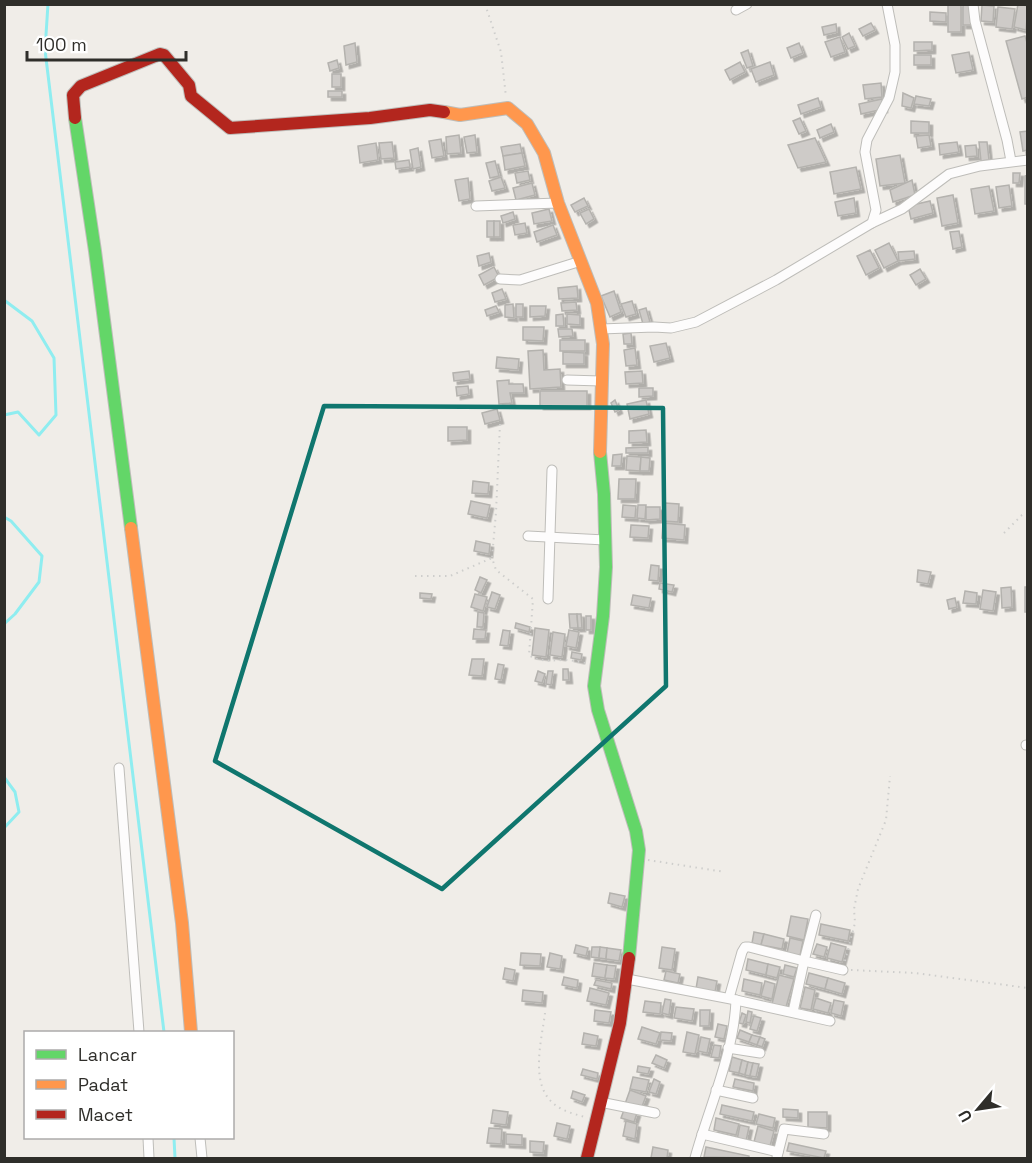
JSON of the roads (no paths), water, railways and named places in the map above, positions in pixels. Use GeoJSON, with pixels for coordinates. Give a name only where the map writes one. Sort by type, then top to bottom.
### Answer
{"type":"FeatureCollection","features":[{"type":"Feature","properties":{"kind":"street"},"geometry":{"type":"LineString","coordinates":[[736,10],[747,4]]}},
{"type":"Feature","properties":{"kind":"street"},"geometry":{"type":"LineString","coordinates":[[872,223],[876,210],[865,152],[867,140],[889,98],[895,72],[895,45],[886,4]]}},
{"type":"Feature","properties":{"kind":"street"},"geometry":{"type":"LineString","coordinates":[[973,4],[977,30],[1011,161]]}},
{"type":"Feature","properties":{"kind":"street"},"geometry":{"type":"LineString","coordinates":[[191,1031],[182,923],[73,95],[81,86],[160,54],[164,55],[184,78],[189,85],[191,96],[230,128],[370,118],[430,110],[460,115],[508,108],[527,124],[544,153],[558,203],[597,303],[602,329],[600,449],[605,540],[603,616],[596,665],[595,696],[636,831],[639,859],[627,979],[620,1023],[586,1158]]}},
{"type":"Feature","properties":{"kind":"street"},"geometry":{"type":"LineString","coordinates":[[602,329],[671,328],[696,322],[776,280],[872,223],[902,209],[949,174],[1011,161],[1028,160]]}},
{"type":"Feature","properties":{"kind":"street"},"geometry":{"type":"LineString","coordinates":[[476,207],[558,203]]}},
{"type":"Feature","properties":{"kind":"street"},"geometry":{"type":"LineString","coordinates":[[500,279],[520,280],[581,261]]}},
{"type":"Feature","properties":{"kind":"street"},"geometry":{"type":"LineString","coordinates":[[567,380],[601,381]]}},
{"type":"Feature","properties":{"kind":"street"},"geometry":{"type":"LineString","coordinates":[[549,599],[552,470]]}},
{"type":"Feature","properties":{"kind":"street"},"geometry":{"type":"LineString","coordinates":[[528,536],[605,540]]}},
{"type":"Feature","properties":{"kind":"street"},"geometry":{"type":"LineString","coordinates":[[119,768],[139,1031]]}},
{"type":"Feature","properties":{"kind":"street"},"geometry":{"type":"LineString","coordinates":[[793,1012],[816,915]]}},
{"type":"Feature","properties":{"kind":"street"},"geometry":{"type":"LineString","coordinates":[[695,1158],[728,1048],[735,1017],[733,999],[745,947],[843,970]]}},
{"type":"Feature","properties":{"kind":"street"},"geometry":{"type":"LineString","coordinates":[[627,979],[733,999],[830,1021]]}},
{"type":"Feature","properties":{"kind":"street"},"geometry":{"type":"LineString","coordinates":[[728,1048],[759,1053]]}},
{"type":"Feature","properties":{"kind":"street"},"geometry":{"type":"LineString","coordinates":[[716,1090],[753,1098]]}},
{"type":"Feature","properties":{"kind":"street"},"geometry":{"type":"LineString","coordinates":[[600,1102],[655,1113]]}},
{"type":"Feature","properties":{"kind":"street"},"geometry":{"type":"LineString","coordinates":[[702,1134],[777,1155],[784,1129],[824,1134]]}},
{"type":"Feature","properties":{"kind":"street"},"geometry":{"type":"LineString","coordinates":[[148,1139],[149,1158]]}},
{"type":"Feature","properties":{"kind":"street"},"geometry":{"type":"LineString","coordinates":[[200,1139],[202,1158]]}},
{"type":"Feature","properties":{"kind":"waterway"},"geometry":{"type":"LineString","coordinates":[[48,4],[45,50],[164,1031]]}},
{"type":"Feature","properties":{"kind":"waterway"},"geometry":{"type":"LineString","coordinates":[[4,300],[32,321],[54,358],[56,415],[39,435],[18,412],[4,415]]}},
{"type":"Feature","properties":{"kind":"waterway"},"geometry":{"type":"LineString","coordinates":[[4,517],[11,521],[42,556],[39,582],[15,614],[4,624]]}},
{"type":"Feature","properties":{"kind":"waterway"},"geometry":{"type":"LineString","coordinates":[[4,777],[15,792],[19,812],[4,828]]}},
{"type":"Feature","properties":{"kind":"waterway"},"geometry":{"type":"LineString","coordinates":[[174,1139],[175,1158]]}}]}
